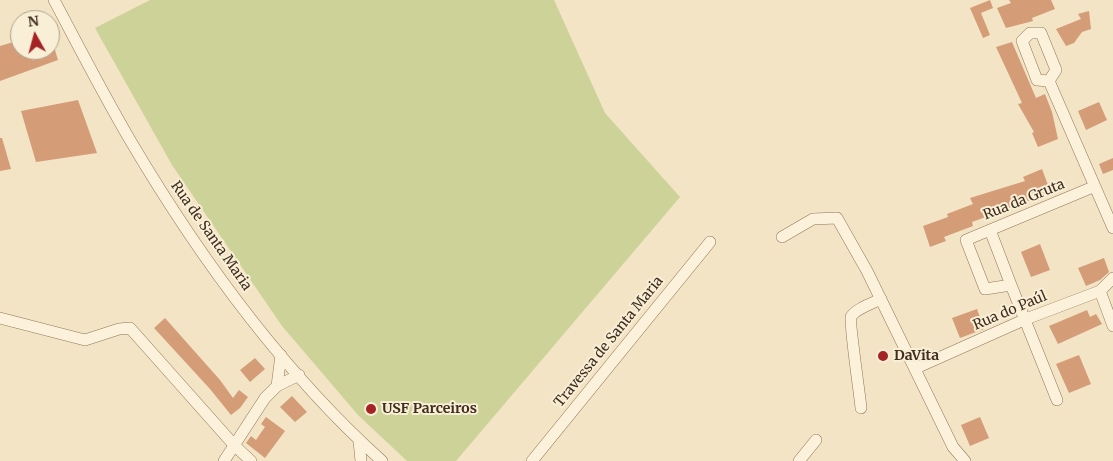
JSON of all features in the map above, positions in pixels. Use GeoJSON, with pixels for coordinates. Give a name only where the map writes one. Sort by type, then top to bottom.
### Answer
{"type":"FeatureCollection","features":[{"type":"Feature","properties":{"kind":"street","name":"Rua de Santa Maria"},"geometry":{"type":"LineString","coordinates":[[54,0],[130,139],[168,201],[220,279],[281,355],[377,459]]}},
{"type":"Feature","properties":{"kind":"street"},"geometry":{"type":"LineString","coordinates":[[1049,81],[1113,228]]}},
{"type":"Feature","properties":{"kind":"street","name":"Rua da Gruta"},"geometry":{"type":"LineString","coordinates":[[1010,285],[985,289],[966,240],[1094,187]]}},
{"type":"Feature","properties":{"kind":"street"},"geometry":{"type":"LineString","coordinates":[[782,237],[813,218],[837,218],[916,368],[953,447],[965,461]]}},
{"type":"Feature","properties":{"kind":"street"},"geometry":{"type":"LineString","coordinates":[[990,230],[1010,285],[1026,319],[1057,400]]}},
{"type":"Feature","properties":{"kind":"street","name":"Travessa de Santa Maria"},"geometry":{"type":"LineString","coordinates":[[532,461],[710,242]]}},
{"type":"Feature","properties":{"kind":"street","name":"Rua do Paúl"},"geometry":{"type":"LineString","coordinates":[[916,368],[1026,319],[1100,291],[1113,278]]}},
{"type":"Feature","properties":{"kind":"street"},"geometry":{"type":"LineString","coordinates":[[1100,291],[1113,326]]}},
{"type":"Feature","properties":{"kind":"street"},"geometry":{"type":"LineString","coordinates":[[861,408],[850,324],[854,313],[881,299]]}},
{"type":"Feature","properties":{"kind":"street"},"geometry":{"type":"LineString","coordinates":[[0,318],[85,340],[119,329],[130,328],[234,445],[251,461]]}},
{"type":"Feature","properties":{"kind":"street"},"geometry":{"type":"LineString","coordinates":[[277,386],[281,355]]}},
{"type":"Feature","properties":{"kind":"street"},"geometry":{"type":"LineString","coordinates":[[224,461],[265,398],[277,386],[299,375]]}},
{"type":"Feature","properties":{"kind":"street"},"geometry":{"type":"LineString","coordinates":[[799,461],[816,440]]}},
{"type":"Feature","properties":{"kind":"street"},"geometry":{"type":"LineString","coordinates":[[359,441],[361,461]]}},
{"type":"Feature","properties":{"kind":"green space"},"geometry":{"type":"Polygon","coordinates":[[[150,0],[554,0],[605,113],[680,197],[456,461],[407,461],[358,415],[282,326],[172,165],[95,28],[150,0]]]}},
{"type":"Feature","properties":{"kind":"building"},"geometry":{"type":"Polygon","coordinates":[[[990,0],[993,8],[981,13],[990,35],[983,38],[970,8],[990,0]]]}},
{"type":"Feature","properties":{"kind":"building"},"geometry":{"type":"Polygon","coordinates":[[[1009,0],[1051,0],[1055,9],[1032,18],[1033,21],[1006,28],[997,8],[1011,3],[1009,0]]]}},
{"type":"Feature","properties":{"kind":"building"},"geometry":{"type":"Polygon","coordinates":[[[1089,11],[1091,29],[1082,32],[1074,43],[1066,46],[1056,29],[1081,19],[1078,14],[1089,11]]]}},
{"type":"Feature","properties":{"kind":"building"},"geometry":{"type":"Polygon","coordinates":[[[1012,42],[1036,98],[1045,94],[1052,112],[1058,139],[1038,147],[1032,133],[1034,132],[1018,104],[1022,103],[996,47],[1012,42]]]}},
{"type":"Feature","properties":{"kind":"building"},"geometry":{"type":"Polygon","coordinates":[[[10,43],[10,60],[58,60],[0,81],[0,46],[10,43]]]}},
{"type":"Feature","properties":{"kind":"building"},"geometry":{"type":"Polygon","coordinates":[[[78,100],[97,153],[36,162],[21,111],[78,100]]]}},
{"type":"Feature","properties":{"kind":"building"},"geometry":{"type":"Polygon","coordinates":[[[1099,102],[1107,120],[1086,130],[1078,111],[1099,102]]]}},
{"type":"Feature","properties":{"kind":"building"},"geometry":{"type":"Polygon","coordinates":[[[0,138],[2,138],[11,169],[0,171],[0,138]]]}},
{"type":"Feature","properties":{"kind":"building"},"geometry":{"type":"Polygon","coordinates":[[[1113,158],[1113,170],[1103,174],[1099,164],[1113,158]]]}},
{"type":"Feature","properties":{"kind":"building"},"geometry":{"type":"Polygon","coordinates":[[[1042,169],[1051,193],[972,222],[973,226],[944,237],[946,241],[930,247],[923,226],[948,217],[947,214],[973,204],[970,198],[1025,181],[1023,177],[1042,169]]]}},
{"type":"Feature","properties":{"kind":"building"},"geometry":{"type":"Polygon","coordinates":[[[1040,244],[1050,270],[1031,277],[1021,252],[1040,244]]]}},
{"type":"Feature","properties":{"kind":"building"},"geometry":{"type":"Polygon","coordinates":[[[1104,258],[1109,272],[1100,280],[1086,286],[1078,268],[1104,258]]]}},
{"type":"Feature","properties":{"kind":"building"},"geometry":{"type":"Polygon","coordinates":[[[977,309],[984,329],[960,338],[952,318],[977,309]]]}},
{"type":"Feature","properties":{"kind":"building"},"geometry":{"type":"Polygon","coordinates":[[[1087,310],[1090,317],[1096,314],[1102,324],[1058,344],[1049,326],[1087,310]]]}},
{"type":"Feature","properties":{"kind":"building"},"geometry":{"type":"Polygon","coordinates":[[[165,318],[220,380],[233,398],[239,390],[248,397],[240,408],[231,415],[210,389],[154,328],[165,318]]]}},
{"type":"Feature","properties":{"kind":"building"},"geometry":{"type":"Polygon","coordinates":[[[1079,355],[1091,384],[1069,393],[1056,364],[1079,355]]]}},
{"type":"Feature","properties":{"kind":"building"},"geometry":{"type":"Polygon","coordinates":[[[255,358],[265,369],[250,382],[240,370],[255,358]]]}},
{"type":"Feature","properties":{"kind":"building"},"geometry":{"type":"Polygon","coordinates":[[[292,396],[307,412],[295,422],[280,407],[292,396]]]}},
{"type":"Feature","properties":{"kind":"building"},"geometry":{"type":"Polygon","coordinates":[[[266,417],[285,431],[265,458],[246,443],[251,436],[256,440],[265,427],[261,424],[266,417]]]}},
{"type":"Feature","properties":{"kind":"building"},"geometry":{"type":"Polygon","coordinates":[[[980,417],[989,438],[970,446],[961,425],[980,417]]]}},
{"type":"Feature","properties":{"kind":"place","name":"DaVita"},"geometry":{"type":"Point","coordinates":[883,356]}},
{"type":"Feature","properties":{"kind":"place","name":"USF Parceiros"},"geometry":{"type":"Point","coordinates":[371,409]}}]}
